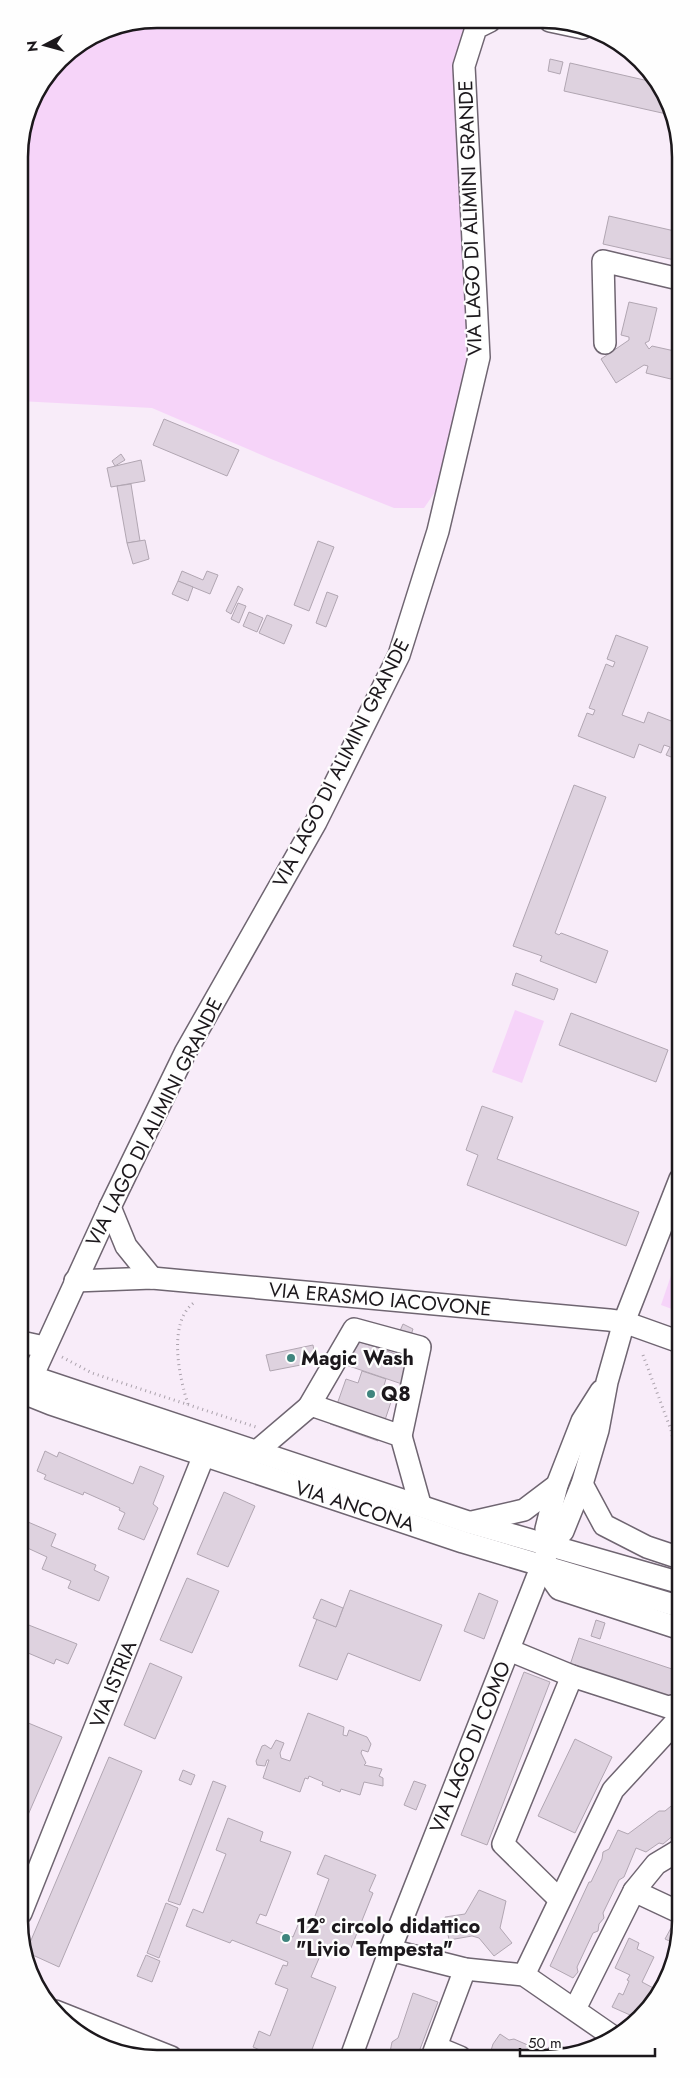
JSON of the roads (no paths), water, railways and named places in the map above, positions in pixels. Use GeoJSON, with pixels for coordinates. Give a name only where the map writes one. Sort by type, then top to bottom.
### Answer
{"type":"FeatureCollection","features":[{"type":"Feature","properties":{"kind":"street","name":"VIA LAGO DI ALIMINI GRANDE"},"geometry":{"type":"LineString","coordinates":[[28,1374],[44,1347],[185,1053],[316,822],[399,655],[438,531],[479,357],[464,66],[476,28]]}},
{"type":"Feature","properties":{"kind":"street"},"geometry":{"type":"LineString","coordinates":[[605,343],[603,261],[672,277]]}},
{"type":"Feature","properties":{"kind":"street","name":"VIA LAGO DI COMO"},"geometry":{"type":"LineString","coordinates":[[354,2050],[390,1950],[550,1545],[563,1531],[582,1484],[598,1430],[607,1382],[624,1322],[672,1199]]}},
{"type":"Feature","properties":{"kind":"street"},"geometry":{"type":"LineString","coordinates":[[110,1207],[126,1246],[152,1278]]}},
{"type":"Feature","properties":{"kind":"street","name":"VIA ERASMO IACOVONE"},"geometry":{"type":"LineString","coordinates":[[75,1281],[152,1278],[624,1322],[672,1339]]}},
{"type":"Feature","properties":{"kind":"street"},"geometry":{"type":"LineString","coordinates":[[257,1451],[308,1408],[354,1329],[420,1347],[401,1436],[420,1504]]}},
{"type":"Feature","properties":{"kind":"street"},"geometry":{"type":"LineString","coordinates":[[28,1344],[44,1347]]}},
{"type":"Feature","properties":{"kind":"street","name":"VIA ANCONA"},"geometry":{"type":"LineString","coordinates":[[28,1382],[257,1451],[471,1522],[672,1581]]}},
{"type":"Feature","properties":{"kind":"street","name":"VIA LAGO DI COMO"},"geometry":{"type":"LineString","coordinates":[[550,1545],[546,1530],[557,1485],[582,1421],[607,1382]]}},
{"type":"Feature","properties":{"kind":"street","name":"VIA ANCONA"},"geometry":{"type":"LineString","coordinates":[[28,1384],[51,1404],[463,1542],[672,1605]]}},
{"type":"Feature","properties":{"kind":"street"},"geometry":{"type":"LineString","coordinates":[[28,1409],[51,1404]]}},
{"type":"Feature","properties":{"kind":"street"},"geometry":{"type":"LineString","coordinates":[[308,1408],[311,1406],[401,1436]]}},
{"type":"Feature","properties":{"kind":"street","name":"VIA ISTRIA"},"geometry":{"type":"LineString","coordinates":[[28,1895],[204,1455]]}},
{"type":"Feature","properties":{"kind":"street"},"geometry":{"type":"LineString","coordinates":[[582,1484],[604,1525],[647,1547],[672,1555]]}},
{"type":"Feature","properties":{"kind":"street"},"geometry":{"type":"LineString","coordinates":[[471,1522],[524,1510],[557,1485]]}},
{"type":"Feature","properties":{"kind":"street"},"geometry":{"type":"LineString","coordinates":[[542,1565],[559,1589],[672,1626]]}},
{"type":"Feature","properties":{"kind":"street"},"geometry":{"type":"LineString","coordinates":[[509,1650],[572,1676],[668,1707],[672,1706]]}},
{"type":"Feature","properties":{"kind":"street"},"geometry":{"type":"LineString","coordinates":[[559,1899],[503,1844],[572,1676]]}},
{"type":"Feature","properties":{"kind":"street"},"geometry":{"type":"LineString","coordinates":[[524,1975],[613,1790],[672,1726]]}},
{"type":"Feature","properties":{"kind":"street"},"geometry":{"type":"LineString","coordinates":[[575,2009],[634,1891],[656,1864],[672,1854]]}},
{"type":"Feature","properties":{"kind":"street"},"geometry":{"type":"LineString","coordinates":[[634,1891],[672,1909]]}},
{"type":"Feature","properties":{"kind":"street"},"geometry":{"type":"LineString","coordinates":[[390,1950],[465,1969],[524,1975],[608,2033]]}},
{"type":"Feature","properties":{"kind":"street"},"geometry":{"type":"LineString","coordinates":[[435,2050],[465,1969]]}},
{"type":"Feature","properties":{"kind":"street"},"geometry":{"type":"LineString","coordinates":[[70,2017],[152,2050]]}},
{"type":"Feature","properties":{"kind":"place","name":"Magic Wash"},"geometry":{"type":"Point","coordinates":[291,1358]}},
{"type":"Feature","properties":{"kind":"place","name":"Q8"},"geometry":{"type":"Point","coordinates":[371,1394]}},
{"type":"Feature","properties":{"kind":"place","name":"12° circolo didattico \"Livio Tempesta\""},"geometry":{"type":"Point","coordinates":[286,1938]}}]}
